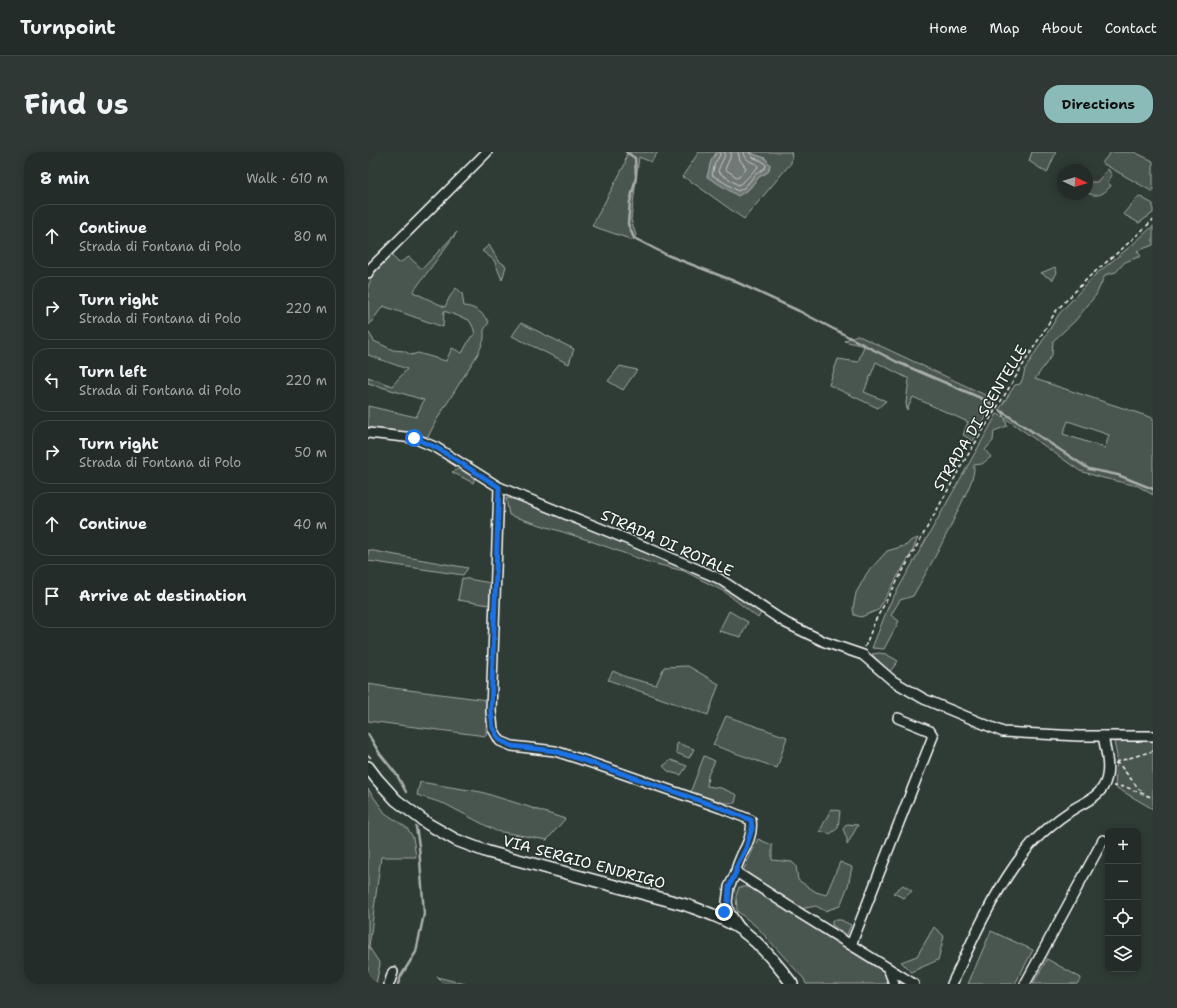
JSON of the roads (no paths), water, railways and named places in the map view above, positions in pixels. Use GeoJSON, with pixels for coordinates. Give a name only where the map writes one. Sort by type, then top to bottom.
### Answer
{"type":"FeatureCollection","features":[{"type":"Feature","properties":{"kind":"street"},"geometry":{"type":"LineString","coordinates":[[368,273],[369,270],[487,152]]}},
{"type":"Feature","properties":{"kind":"street","name":"STRADA DI ROTALE"},"geometry":{"type":"LineString","coordinates":[[368,433],[414,438],[437,448],[499,487],[630,540],[718,578],[786,623],[825,642],[863,655],[893,680],[924,699],[1003,732],[1103,736],[1153,736]]}},
{"type":"Feature","properties":{"kind":"street"},"geometry":{"type":"LineString","coordinates":[[499,487],[491,711],[493,728],[500,740],[512,746],[555,751],[751,820],[752,828],[746,848],[729,887],[729,912],[741,930]]}},
{"type":"Feature","properties":{"kind":"street"},"geometry":{"type":"LineString","coordinates":[[851,945],[934,736],[930,731],[898,718]]}},
{"type":"Feature","properties":{"kind":"street"},"geometry":{"type":"LineString","coordinates":[[952,984],[978,926],[1003,882],[1024,852],[1049,828],[1069,812],[1092,798],[1103,787],[1108,771],[1103,736]]}},
{"type":"Feature","properties":{"kind":"street","name":"VIA SERGIO ENDRIGO"},"geometry":{"type":"LineString","coordinates":[[370,763],[377,779],[396,800],[428,824],[456,840],[488,852],[686,906],[713,915],[741,930],[761,947],[781,968],[792,984]]}},
{"type":"Feature","properties":{"kind":"street"},"geometry":{"type":"LineString","coordinates":[[1025,984],[1103,840]]}},
{"type":"Feature","properties":{"kind":"street"},"geometry":{"type":"LineString","coordinates":[[736,872],[762,890],[914,984]]}},
{"type":"Feature","properties":{"kind":"street"},"geometry":{"type":"LineString","coordinates":[[888,968],[894,984]]}},
{"type":"Feature","properties":{"kind":"street"},"geometry":{"type":"LineString","coordinates":[[389,984],[393,972]]}},
{"type":"Feature","properties":{"kind":"water"},"geometry":{"type":"Polygon","coordinates":[[[717,152],[747,152],[765,158],[770,165],[768,172],[759,177],[748,190],[738,196],[707,177],[711,161],[717,152]]]}},
{"type":"Feature","properties":{"kind":"waterway"},"geometry":{"type":"LineString","coordinates":[[626,152],[635,158],[636,177],[630,202],[628,224],[634,238],[667,255],[734,281],[799,311],[897,362],[992,404]]}},
{"type":"Feature","properties":{"kind":"waterway"},"geometry":{"type":"LineString","coordinates":[[1001,411],[1089,469],[1118,475],[1153,489]]}},
{"type":"Feature","properties":{"kind":"waterway"},"geometry":{"type":"LineString","coordinates":[[368,734],[380,754],[397,775],[406,792]]}},
{"type":"Feature","properties":{"kind":"waterway"},"geometry":{"type":"LineString","coordinates":[[398,984],[401,976],[416,952],[424,914],[419,846],[416,827]]}}]}
